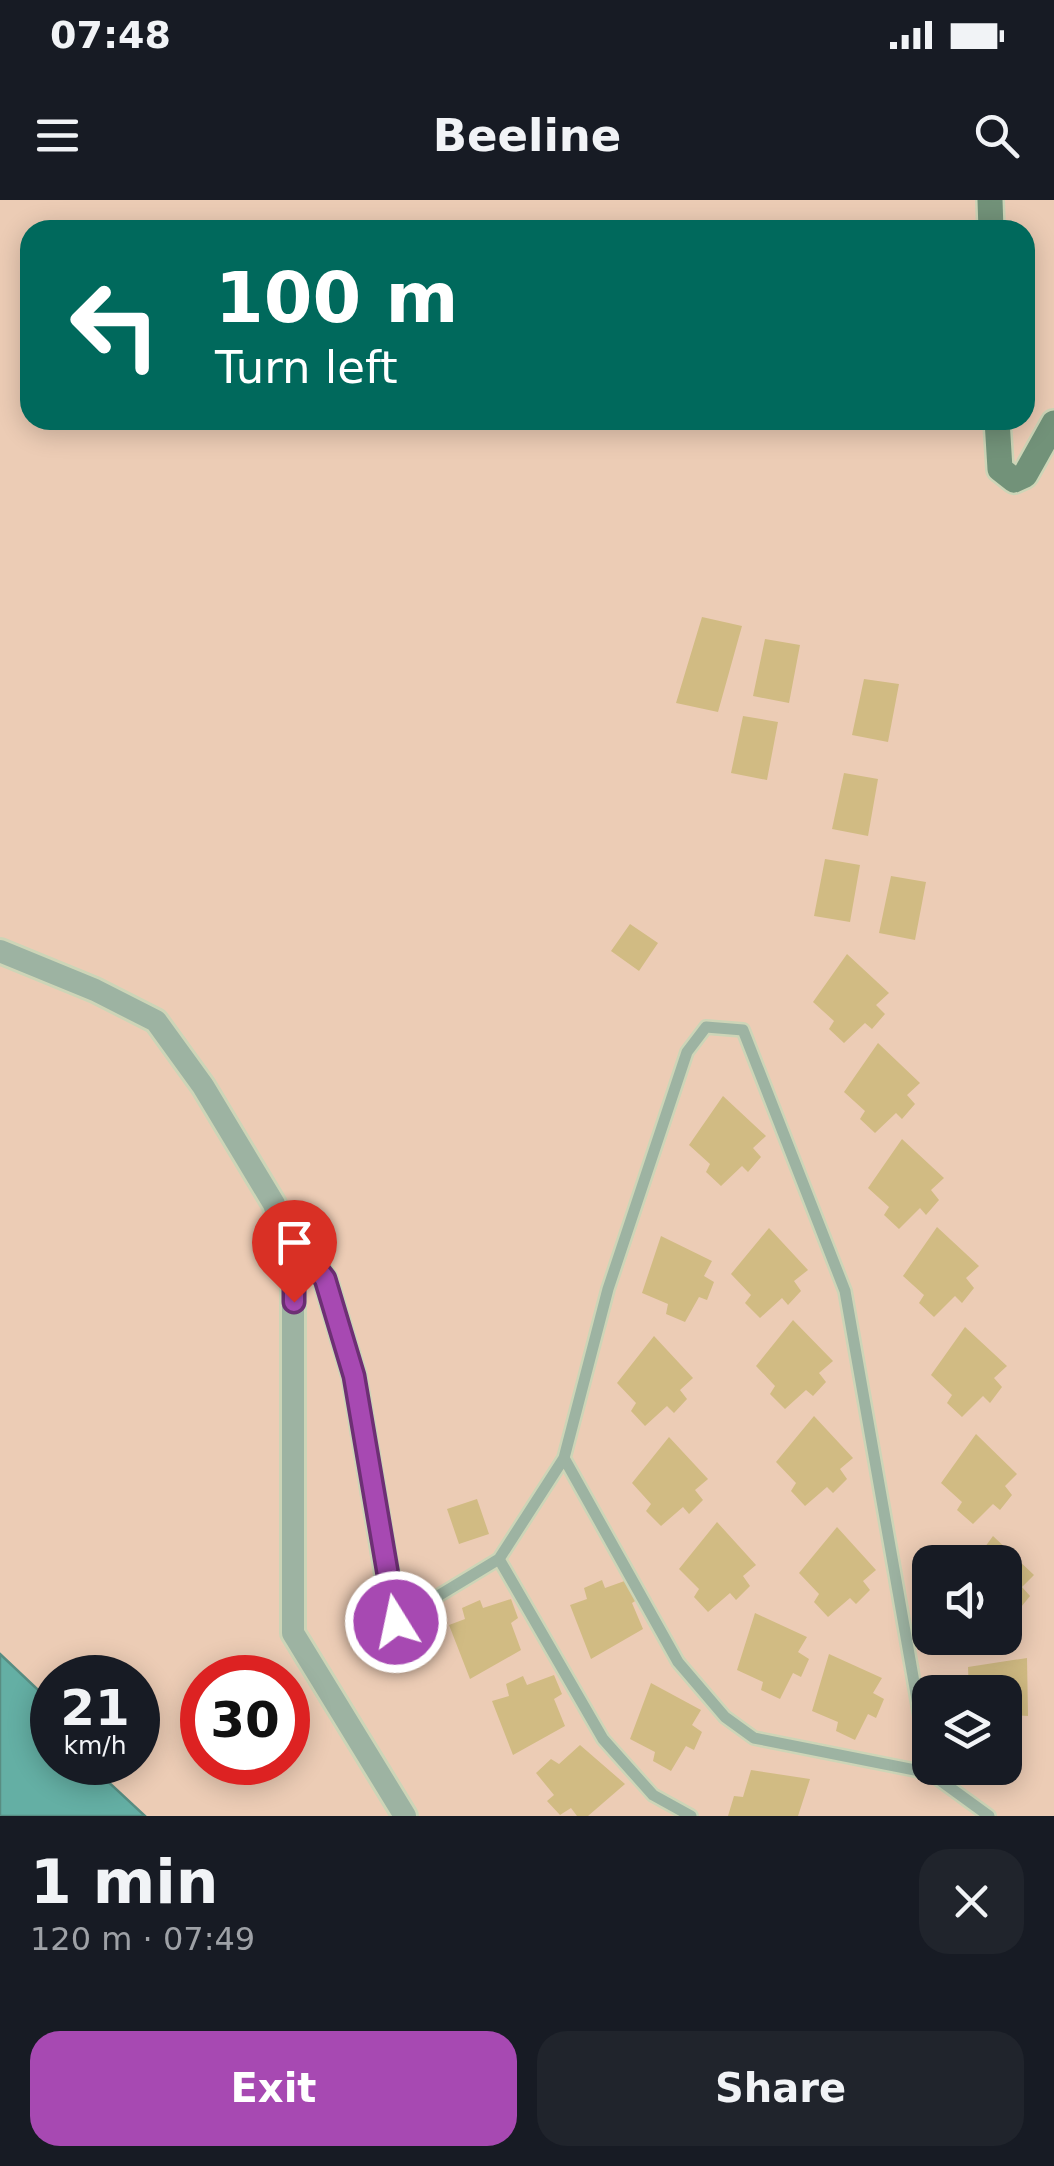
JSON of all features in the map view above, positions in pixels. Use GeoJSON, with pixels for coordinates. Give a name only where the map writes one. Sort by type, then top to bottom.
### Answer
{"type":"FeatureCollection","features":[{"type":"Feature","properties":{"kind":"street"},"geometry":{"type":"LineString","coordinates":[[998,430],[1000,469],[1014,480],[1025,475],[1054,423]]}},
{"type":"Feature","properties":{"kind":"street"},"geometry":{"type":"LineString","coordinates":[[0,951],[156,1020],[203,1086],[274,1204],[294,1265],[293,1633],[405,1816]]}},
{"type":"Feature","properties":{"kind":"street"},"geometry":{"type":"LineString","coordinates":[[279,1220],[325,1279],[349,1360],[396,1622]]}},
{"type":"Feature","properties":{"kind":"lane"},"geometry":{"type":"LineString","coordinates":[[396,1622],[499,1560],[564,1458],[608,1289],[688,1052],[706,1026],[743,1030],[845,1291],[913,1675]]}},
{"type":"Feature","properties":{"kind":"lane"},"geometry":{"type":"LineString","coordinates":[[564,1458],[678,1662],[726,1716],[754,1738],[912,1770]]}},
{"type":"Feature","properties":{"kind":"lane"},"geometry":{"type":"LineString","coordinates":[[499,1560],[604,1739],[653,1795],[692,1816]]}},
{"type":"Feature","properties":{"kind":"lane"},"geometry":{"type":"LineString","coordinates":[[945,1785],[989,1816]]}},
{"type":"Feature","properties":{"kind":"shaded area"},"geometry":{"type":"Polygon","coordinates":[[[0,200],[1054,200],[1054,1816],[0,1816],[0,200]]]}},
{"type":"Feature","properties":{"kind":"water"},"geometry":{"type":"Polygon","coordinates":[[[0,1654],[30,1682],[30,1785],[112,1785],[145,1816],[0,1816],[0,1654]]]}},
{"type":"Feature","properties":{"kind":"building"},"geometry":{"type":"Polygon","coordinates":[[[702,617],[742,626],[718,712],[676,703],[702,617]]]}},
{"type":"Feature","properties":{"kind":"building"},"geometry":{"type":"Polygon","coordinates":[[[765,639],[800,645],[789,703],[753,696],[765,639]]]}},
{"type":"Feature","properties":{"kind":"building"},"geometry":{"type":"Polygon","coordinates":[[[864,679],[899,684],[888,742],[852,735],[864,679]]]}},
{"type":"Feature","properties":{"kind":"building"},"geometry":{"type":"Polygon","coordinates":[[[743,716],[778,722],[767,780],[731,773],[743,716]]]}},
{"type":"Feature","properties":{"kind":"building"},"geometry":{"type":"Polygon","coordinates":[[[844,773],[878,779],[868,836],[832,829],[844,773]]]}},
{"type":"Feature","properties":{"kind":"building"},"geometry":{"type":"Polygon","coordinates":[[[825,859],[860,865],[850,922],[814,916],[825,859]]]}},
{"type":"Feature","properties":{"kind":"building"},"geometry":{"type":"Polygon","coordinates":[[[891,876],[926,882],[915,940],[879,933],[891,876]]]}},
{"type":"Feature","properties":{"kind":"building"},"geometry":{"type":"Polygon","coordinates":[[[630,924],[658,943],[639,971],[611,951],[630,924]]]}},
{"type":"Feature","properties":{"kind":"building"},"geometry":{"type":"Polygon","coordinates":[[[847,954],[889,993],[876,1005],[885,1014],[872,1029],[865,1023],[844,1043],[829,1029],[834,1021],[813,1002],[847,954]]]}},
{"type":"Feature","properties":{"kind":"building"},"geometry":{"type":"Polygon","coordinates":[[[878,1043],[920,1083],[907,1095],[915,1104],[902,1119],[896,1113],[875,1133],[860,1119],[865,1111],[844,1092],[878,1043]]]}},
{"type":"Feature","properties":{"kind":"building"},"geometry":{"type":"Polygon","coordinates":[[[723,1096],[766,1136],[753,1148],[761,1157],[748,1172],[742,1166],[721,1186],[706,1172],[710,1164],[689,1145],[723,1096]]]}},
{"type":"Feature","properties":{"kind":"building"},"geometry":{"type":"Polygon","coordinates":[[[902,1139],[944,1178],[931,1190],[939,1200],[926,1215],[920,1208],[899,1229],[884,1215],[889,1207],[868,1188],[902,1139]]]}},
{"type":"Feature","properties":{"kind":"building"},"geometry":{"type":"Polygon","coordinates":[[[937,1227],[979,1266],[966,1278],[974,1288],[962,1303],[955,1296],[934,1317],[919,1303],[924,1295],[903,1276],[937,1227]]]}},
{"type":"Feature","properties":{"kind":"building"},"geometry":{"type":"Polygon","coordinates":[[[769,1228],[808,1270],[794,1281],[801,1291],[788,1305],[782,1298],[760,1318],[745,1303],[751,1295],[731,1274],[769,1228]]]}},
{"type":"Feature","properties":{"kind":"building"},"geometry":{"type":"Polygon","coordinates":[[[661,1236],[712,1261],[704,1276],[714,1282],[707,1300],[699,1297],[685,1322],[666,1314],[668,1304],[642,1293],[661,1236]]]}},
{"type":"Feature","properties":{"kind":"building"},"geometry":{"type":"Polygon","coordinates":[[[793,1320],[833,1361],[819,1373],[826,1382],[813,1396],[806,1390],[785,1409],[770,1394],[775,1386],[756,1366],[793,1320]]]}},
{"type":"Feature","properties":{"kind":"building"},"geometry":{"type":"Polygon","coordinates":[[[965,1327],[1007,1366],[994,1378],[1002,1387],[990,1403],[983,1396],[962,1417],[947,1403],[952,1395],[931,1375],[965,1327]]]}},
{"type":"Feature","properties":{"kind":"building"},"geometry":{"type":"Polygon","coordinates":[[[654,1336],[693,1378],[680,1390],[687,1399],[674,1413],[667,1406],[645,1426],[631,1411],[636,1403],[617,1383],[654,1336]]]}},
{"type":"Feature","properties":{"kind":"building"},"geometry":{"type":"Polygon","coordinates":[[[814,1416],[853,1458],[840,1469],[847,1479],[833,1493],[827,1487],[805,1506],[791,1491],[796,1483],[776,1462],[814,1416]]]}},
{"type":"Feature","properties":{"kind":"building"},"geometry":{"type":"Polygon","coordinates":[[[976,1434],[1017,1474],[1005,1486],[1012,1495],[1000,1510],[993,1504],[973,1524],[957,1510],[962,1502],[941,1483],[976,1434]]]}},
{"type":"Feature","properties":{"kind":"building"},"geometry":{"type":"Polygon","coordinates":[[[669,1437],[708,1479],[695,1490],[703,1500],[689,1514],[683,1507],[661,1526],[646,1511],[651,1504],[632,1483],[669,1437]]]}},
{"type":"Feature","properties":{"kind":"building"},"geometry":{"type":"Polygon","coordinates":[[[477,1499],[489,1534],[459,1544],[447,1509],[477,1499]]]}},
{"type":"Feature","properties":{"kind":"building"},"geometry":{"type":"Polygon","coordinates":[[[717,1522],[756,1565],[743,1576],[750,1586],[736,1600],[730,1593],[708,1612],[694,1597],[699,1589],[679,1569],[717,1522]]]}},
{"type":"Feature","properties":{"kind":"building"},"geometry":{"type":"Polygon","coordinates":[[[837,1527],[876,1570],[863,1581],[870,1590],[856,1604],[850,1598],[828,1617],[814,1602],[819,1594],[799,1573],[837,1527]]]}},
{"type":"Feature","properties":{"kind":"building"},"geometry":{"type":"Polygon","coordinates":[[[993,1536],[1002,1545],[986,1545],[993,1536]]]}},
{"type":"Feature","properties":{"kind":"building"},"geometry":{"type":"Polygon","coordinates":[[[1022,1564],[1034,1575],[1022,1587],[1022,1564]]]}},
{"type":"Feature","properties":{"kind":"building"},"geometry":{"type":"Polygon","coordinates":[[[633,1578],[640,1598],[632,1603],[643,1629],[591,1659],[570,1605],[587,1599],[584,1588],[602,1580],[605,1588],[633,1578]]]}},
{"type":"Feature","properties":{"kind":"building"},"geometry":{"type":"Polygon","coordinates":[[[1022,1587],[1030,1596],[1022,1606],[1022,1587]]]}},
{"type":"Feature","properties":{"kind":"building"},"geometry":{"type":"Polygon","coordinates":[[[511,1599],[518,1618],[511,1623],[521,1650],[470,1679],[449,1625],[465,1619],[462,1608],[480,1600],[483,1608],[511,1599]]]}},
{"type":"Feature","properties":{"kind":"building"},"geometry":{"type":"Polygon","coordinates":[[[755,1613],[807,1637],[798,1652],[809,1659],[801,1677],[793,1673],[780,1699],[761,1690],[763,1682],[737,1670],[755,1613]]]}},
{"type":"Feature","properties":{"kind":"building"},"geometry":{"type":"Polygon","coordinates":[[[829,1654],[882,1678],[873,1693],[884,1699],[876,1718],[868,1714],[855,1740],[836,1731],[838,1722],[812,1711],[829,1654]]]}},
{"type":"Feature","properties":{"kind":"building"},"geometry":{"type":"Polygon","coordinates":[[[1027,1658],[1028,1716],[1022,1716],[1022,1675],[968,1675],[968,1667],[1027,1658]]]}},
{"type":"Feature","properties":{"kind":"building"},"geometry":{"type":"Polygon","coordinates":[[[554,1675],[562,1694],[554,1699],[565,1726],[513,1755],[492,1701],[509,1696],[506,1684],[523,1676],[527,1685],[554,1675]]]}},
{"type":"Feature","properties":{"kind":"building"},"geometry":{"type":"Polygon","coordinates":[[[651,1683],[701,1710],[692,1725],[702,1732],[694,1750],[686,1746],[671,1771],[653,1761],[655,1752],[630,1739],[651,1683]]]}},
{"type":"Feature","properties":{"kind":"building"},"geometry":{"type":"Polygon","coordinates":[[[580,1745],[625,1784],[588,1816],[577,1816],[571,1808],[560,1815],[547,1801],[554,1795],[536,1773],[551,1759],[559,1764],[580,1745]]]}},
{"type":"Feature","properties":{"kind":"building"},"geometry":{"type":"Polygon","coordinates":[[[751,1770],[810,1779],[798,1816],[728,1816],[734,1796],[743,1797],[751,1770]]]}},
{"type":"Feature","properties":{"kind":"route"},"geometry":{"type":"LineString","coordinates":[[294,1302],[294,1265],[279,1220],[325,1279],[354,1376],[396,1622]]}}]}
